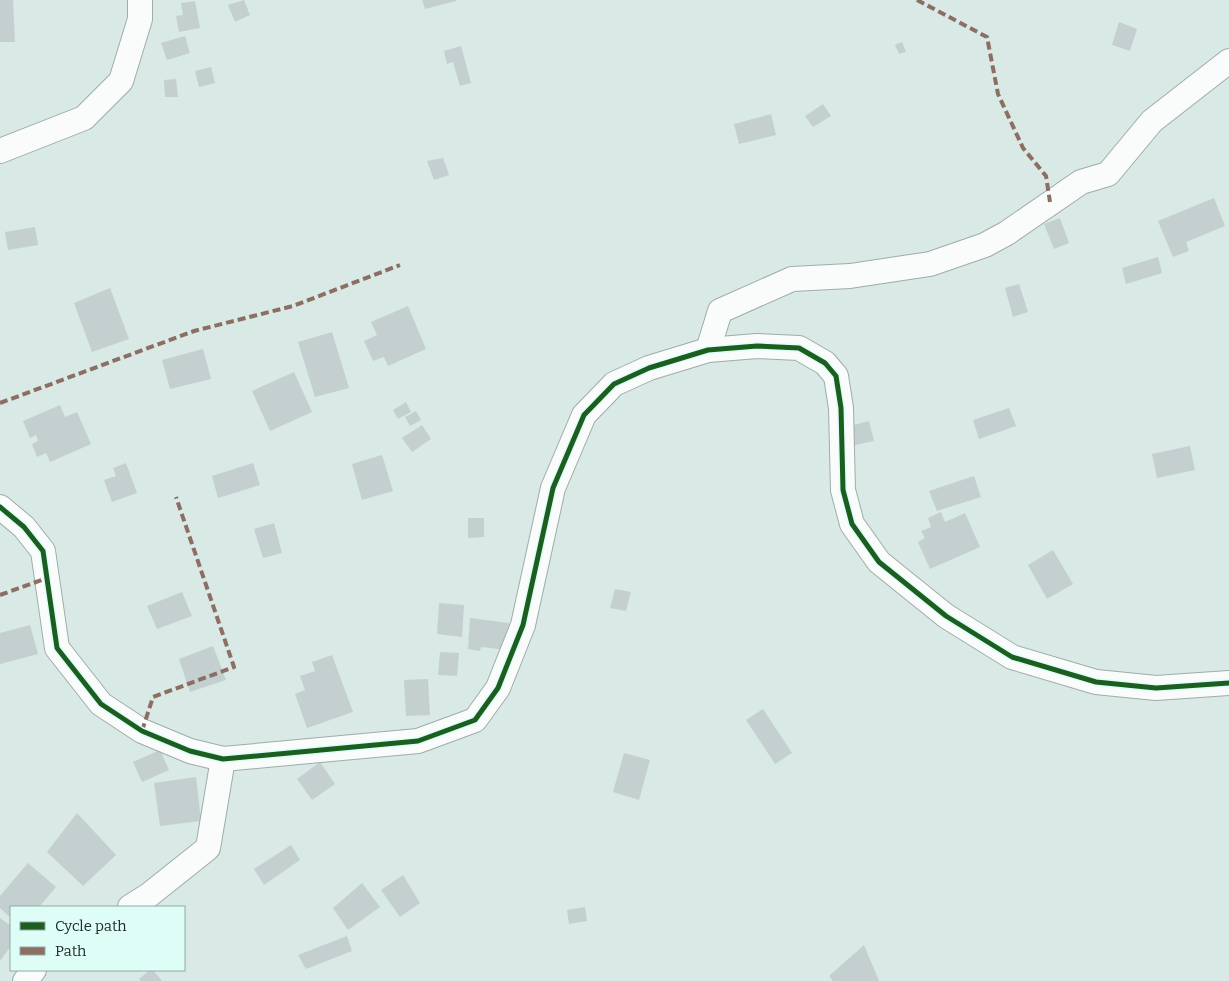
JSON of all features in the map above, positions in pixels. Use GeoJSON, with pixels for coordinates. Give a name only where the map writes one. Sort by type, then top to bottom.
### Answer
{"type":"FeatureCollection","features":[{"type":"Feature","properties":{"kind":"street"},"geometry":{"type":"LineString","coordinates":[[0,152],[84,118],[122,81],[140,19],[140,0]]}},
{"type":"Feature","properties":{"kind":"street"},"geometry":{"type":"LineString","coordinates":[[708,350],[720,310],[792,279],[850,276],[930,264],[985,245],[1081,182],[1108,174],[1152,121],[1229,61]]}},
{"type":"Feature","properties":{"kind":"street"},"geometry":{"type":"LineString","coordinates":[[0,507],[24,527],[43,551],[58,648],[101,704],[142,731],[190,751],[223,759],[418,741],[475,720],[498,688],[523,625],[552,488],[584,415],[614,384],[649,368],[708,350],[757,346],[799,348],[825,363],[836,376],[841,408],[843,490],[852,524],[879,562],[946,616],[1012,657],[1096,682],[1156,688],[1229,683]]}},
{"type":"Feature","properties":{"kind":"street"},"geometry":{"type":"LineString","coordinates":[[132,906],[149,895],[208,848],[223,759]]}},
{"type":"Feature","properties":{"kind":"street"},"geometry":{"type":"LineString","coordinates":[[25,981],[33,971]]}},
{"type":"Feature","properties":{"kind":"building"},"geometry":{"type":"Polygon","coordinates":[[[0,0],[13,0],[15,42],[0,42],[0,0]]]}},
{"type":"Feature","properties":{"kind":"building"},"geometry":{"type":"Polygon","coordinates":[[[244,0],[250,15],[235,22],[228,5],[244,0]]]}},
{"type":"Feature","properties":{"kind":"building"},"geometry":{"type":"Polygon","coordinates":[[[422,0],[456,0],[456,1],[425,9],[422,0]]]}},
{"type":"Feature","properties":{"kind":"building"},"geometry":{"type":"Polygon","coordinates":[[[195,1],[200,28],[179,32],[176,16],[183,15],[181,3],[195,1]]]}},
{"type":"Feature","properties":{"kind":"building"},"geometry":{"type":"Polygon","coordinates":[[[1119,22],[1137,29],[1130,51],[1112,45],[1119,22]]]}},
{"type":"Feature","properties":{"kind":"building"},"geometry":{"type":"Polygon","coordinates":[[[185,36],[190,53],[167,60],[161,43],[185,36]]]}},
{"type":"Feature","properties":{"kind":"building"},"geometry":{"type":"Polygon","coordinates":[[[902,42],[906,52],[899,54],[895,45],[902,42]]]}},
{"type":"Feature","properties":{"kind":"building"},"geometry":{"type":"Polygon","coordinates":[[[461,46],[471,83],[460,86],[453,62],[447,64],[444,51],[461,46]]]}},
{"type":"Feature","properties":{"kind":"building"},"geometry":{"type":"Polygon","coordinates":[[[211,67],[215,83],[199,87],[195,71],[211,67]]]}},
{"type":"Feature","properties":{"kind":"building"},"geometry":{"type":"Polygon","coordinates":[[[176,79],[178,97],[165,97],[164,80],[176,79]]]}},
{"type":"Feature","properties":{"kind":"building"},"geometry":{"type":"Polygon","coordinates":[[[823,104],[831,116],[813,127],[805,116],[823,104]]]}},
{"type":"Feature","properties":{"kind":"building"},"geometry":{"type":"Polygon","coordinates":[[[771,114],[776,135],[739,144],[734,124],[771,114]]]}},
{"type":"Feature","properties":{"kind":"building"},"geometry":{"type":"Polygon","coordinates":[[[443,158],[449,175],[434,180],[427,161],[443,158]]]}},
{"type":"Feature","properties":{"kind":"building"},"geometry":{"type":"Polygon","coordinates":[[[1214,198],[1225,226],[1186,242],[1189,251],[1173,257],[1158,221],[1214,198]]]}},
{"type":"Feature","properties":{"kind":"building"},"geometry":{"type":"Polygon","coordinates":[[[1060,218],[1069,243],[1054,249],[1044,224],[1060,218]]]}},
{"type":"Feature","properties":{"kind":"building"},"geometry":{"type":"Polygon","coordinates":[[[35,227],[38,245],[8,250],[5,232],[35,227]]]}},
{"type":"Feature","properties":{"kind":"building"},"geometry":{"type":"Polygon","coordinates":[[[1158,257],[1162,273],[1126,284],[1122,268],[1158,257]]]}},
{"type":"Feature","properties":{"kind":"building"},"geometry":{"type":"Polygon","coordinates":[[[1019,284],[1028,312],[1013,317],[1005,288],[1019,284]]]}},
{"type":"Feature","properties":{"kind":"building"},"geometry":{"type":"Polygon","coordinates":[[[110,288],[129,339],[92,352],[74,303],[110,288]]]}},
{"type":"Feature","properties":{"kind":"building"},"geometry":{"type":"Polygon","coordinates":[[[408,306],[426,349],[388,366],[384,357],[373,361],[364,341],[377,335],[371,322],[408,306]]]}},
{"type":"Feature","properties":{"kind":"building"},"geometry":{"type":"Polygon","coordinates":[[[332,332],[349,388],[315,397],[298,342],[332,332]]]}},
{"type":"Feature","properties":{"kind":"building"},"geometry":{"type":"Polygon","coordinates":[[[203,349],[211,379],[170,389],[162,360],[203,349]]]}},
{"type":"Feature","properties":{"kind":"building"},"geometry":{"type":"Polygon","coordinates":[[[294,372],[312,412],[270,431],[252,391],[294,372]]]}},
{"type":"Feature","properties":{"kind":"building"},"geometry":{"type":"Polygon","coordinates":[[[406,402],[411,412],[398,419],[393,410],[406,402]]]}},
{"type":"Feature","properties":{"kind":"building"},"geometry":{"type":"Polygon","coordinates":[[[60,405],[65,417],[77,412],[91,444],[50,462],[46,453],[37,457],[32,444],[38,441],[36,435],[30,438],[23,421],[60,405]]]}},
{"type":"Feature","properties":{"kind":"building"},"geometry":{"type":"Polygon","coordinates":[[[1009,408],[1016,426],[979,439],[973,420],[1009,408]]]}},
{"type":"Feature","properties":{"kind":"building"},"geometry":{"type":"Polygon","coordinates":[[[416,411],[421,420],[410,426],[405,417],[416,411]]]}},
{"type":"Feature","properties":{"kind":"building"},"geometry":{"type":"Polygon","coordinates":[[[869,421],[874,441],[851,446],[846,427],[869,421]]]}},
{"type":"Feature","properties":{"kind":"building"},"geometry":{"type":"Polygon","coordinates":[[[422,425],[431,439],[412,452],[402,438],[422,425]]]}},
{"type":"Feature","properties":{"kind":"building"},"geometry":{"type":"Polygon","coordinates":[[[1190,446],[1195,470],[1157,478],[1152,454],[1190,446]]]}},
{"type":"Feature","properties":{"kind":"building"},"geometry":{"type":"Polygon","coordinates":[[[382,455],[393,491],[362,500],[352,464],[382,455]]]}},
{"type":"Feature","properties":{"kind":"building"},"geometry":{"type":"Polygon","coordinates":[[[126,463],[137,493],[112,502],[104,480],[116,476],[113,468],[126,463]]]}},
{"type":"Feature","properties":{"kind":"building"},"geometry":{"type":"Polygon","coordinates":[[[253,463],[260,485],[218,498],[212,476],[253,463]]]}},
{"type":"Feature","properties":{"kind":"building"},"geometry":{"type":"Polygon","coordinates":[[[974,476],[981,497],[937,511],[929,491],[974,476]]]}},
{"type":"Feature","properties":{"kind":"building"},"geometry":{"type":"Polygon","coordinates":[[[941,512],[945,522],[965,513],[980,547],[930,569],[918,542],[925,538],[921,531],[931,527],[928,518],[941,512]]]}},
{"type":"Feature","properties":{"kind":"building"},"geometry":{"type":"Polygon","coordinates":[[[468,518],[484,518],[484,537],[468,538],[468,518]]]}},
{"type":"Feature","properties":{"kind":"building"},"geometry":{"type":"Polygon","coordinates":[[[274,523],[282,553],[263,558],[254,529],[274,523]]]}},
{"type":"Feature","properties":{"kind":"building"},"geometry":{"type":"Polygon","coordinates":[[[1053,550],[1073,584],[1047,599],[1028,565],[1053,550]]]}},
{"type":"Feature","properties":{"kind":"building"},"geometry":{"type":"Polygon","coordinates":[[[615,589],[631,592],[626,611],[610,608],[615,589]]]}},
{"type":"Feature","properties":{"kind":"building"},"geometry":{"type":"Polygon","coordinates":[[[182,592],[192,616],[157,629],[147,606],[182,592]]]}},
{"type":"Feature","properties":{"kind":"building"},"geometry":{"type":"Polygon","coordinates":[[[439,603],[464,605],[462,637],[437,634],[439,603]]]}},
{"type":"Feature","properties":{"kind":"building"},"geometry":{"type":"Polygon","coordinates":[[[470,618],[509,623],[507,650],[481,647],[480,651],[468,649],[470,618]]]}},
{"type":"Feature","properties":{"kind":"building"},"geometry":{"type":"Polygon","coordinates":[[[30,625],[38,654],[0,664],[0,633],[30,625]]]}},
{"type":"Feature","properties":{"kind":"building"},"geometry":{"type":"Polygon","coordinates":[[[213,646],[226,680],[190,692],[179,659],[213,646]]]}},
{"type":"Feature","properties":{"kind":"building"},"geometry":{"type":"Polygon","coordinates":[[[440,652],[459,653],[457,676],[438,675],[440,652]]]}},
{"type":"Feature","properties":{"kind":"building"},"geometry":{"type":"Polygon","coordinates":[[[332,655],[353,712],[307,728],[295,694],[305,690],[300,676],[315,671],[312,662],[332,655]]]}},
{"type":"Feature","properties":{"kind":"building"},"geometry":{"type":"Polygon","coordinates":[[[428,679],[430,715],[406,716],[404,680],[428,679]]]}},
{"type":"Feature","properties":{"kind":"building"},"geometry":{"type":"Polygon","coordinates":[[[763,709],[792,753],[775,764],[746,720],[763,709]]]}},
{"type":"Feature","properties":{"kind":"building"},"geometry":{"type":"Polygon","coordinates":[[[160,750],[169,770],[142,782],[133,762],[160,750]]]}},
{"type":"Feature","properties":{"kind":"building"},"geometry":{"type":"Polygon","coordinates":[[[624,753],[650,760],[639,800],[613,792],[624,753]]]}},
{"type":"Feature","properties":{"kind":"building"},"geometry":{"type":"Polygon","coordinates":[[[320,762],[335,784],[312,800],[297,779],[320,762]]]}},
{"type":"Feature","properties":{"kind":"building"},"geometry":{"type":"Polygon","coordinates":[[[196,777],[201,821],[160,826],[154,783],[196,777]]]}},
{"type":"Feature","properties":{"kind":"building"},"geometry":{"type":"Polygon","coordinates":[[[77,813],[116,855],[83,886],[47,852],[77,813]]]}},
{"type":"Feature","properties":{"kind":"building"},"geometry":{"type":"Polygon","coordinates":[[[291,845],[300,860],[264,885],[254,869],[291,845]]]}},
{"type":"Feature","properties":{"kind":"building"},"geometry":{"type":"Polygon","coordinates":[[[28,863],[56,887],[40,906],[10,906],[10,917],[0,908],[0,896],[28,863]]]}},
{"type":"Feature","properties":{"kind":"building"},"geometry":{"type":"Polygon","coordinates":[[[403,875],[420,903],[400,917],[381,890],[403,875]]]}},
{"type":"Feature","properties":{"kind":"building"},"geometry":{"type":"Polygon","coordinates":[[[362,883],[380,907],[348,930],[333,908],[362,883]]]}},
{"type":"Feature","properties":{"kind":"building"},"geometry":{"type":"Polygon","coordinates":[[[585,907],[587,921],[569,924],[567,910],[585,907]]]}},
{"type":"Feature","properties":{"kind":"building"},"geometry":{"type":"Polygon","coordinates":[[[0,918],[10,925],[10,947],[0,961],[0,918]]]}},
{"type":"Feature","properties":{"kind":"building"},"geometry":{"type":"Polygon","coordinates":[[[347,936],[352,951],[306,969],[298,955],[347,936]]]}},
{"type":"Feature","properties":{"kind":"building"},"geometry":{"type":"Polygon","coordinates":[[[864,945],[879,981],[833,981],[829,976],[864,945]]]}},
{"type":"Feature","properties":{"kind":"building"},"geometry":{"type":"Polygon","coordinates":[[[149,971],[154,971],[162,981],[141,981],[139,979],[149,971]]]}},
{"type":"Feature","properties":{"kind":"marked path"},"geometry":{"type":"LineString","coordinates":[[917,0],[987,37],[998,94],[1023,148],[1046,176],[1050,202]]}},
{"type":"Feature","properties":{"kind":"marked path"},"geometry":{"type":"LineString","coordinates":[[0,403],[194,331],[293,306],[400,265]]}},
{"type":"Feature","properties":{"kind":"marked path"},"geometry":{"type":"LineString","coordinates":[[142,731],[153,697],[234,667],[176,497]]}},
{"type":"Feature","properties":{"kind":"marked path"},"geometry":{"type":"LineString","coordinates":[[0,595],[47,578]]}},
{"type":"Feature","properties":{"kind":"cycle path"},"geometry":{"type":"LineString","coordinates":[[0,507],[24,527],[43,551],[57,648],[101,704],[142,731],[190,751],[223,759],[418,741],[475,720],[498,688],[523,625],[553,488],[584,415],[614,384],[649,368],[708,350],[757,346],[799,348],[825,363],[836,376],[841,408],[843,490],[852,524],[879,562],[946,616],[1012,657],[1096,682],[1156,688],[1229,683]]}}]}
